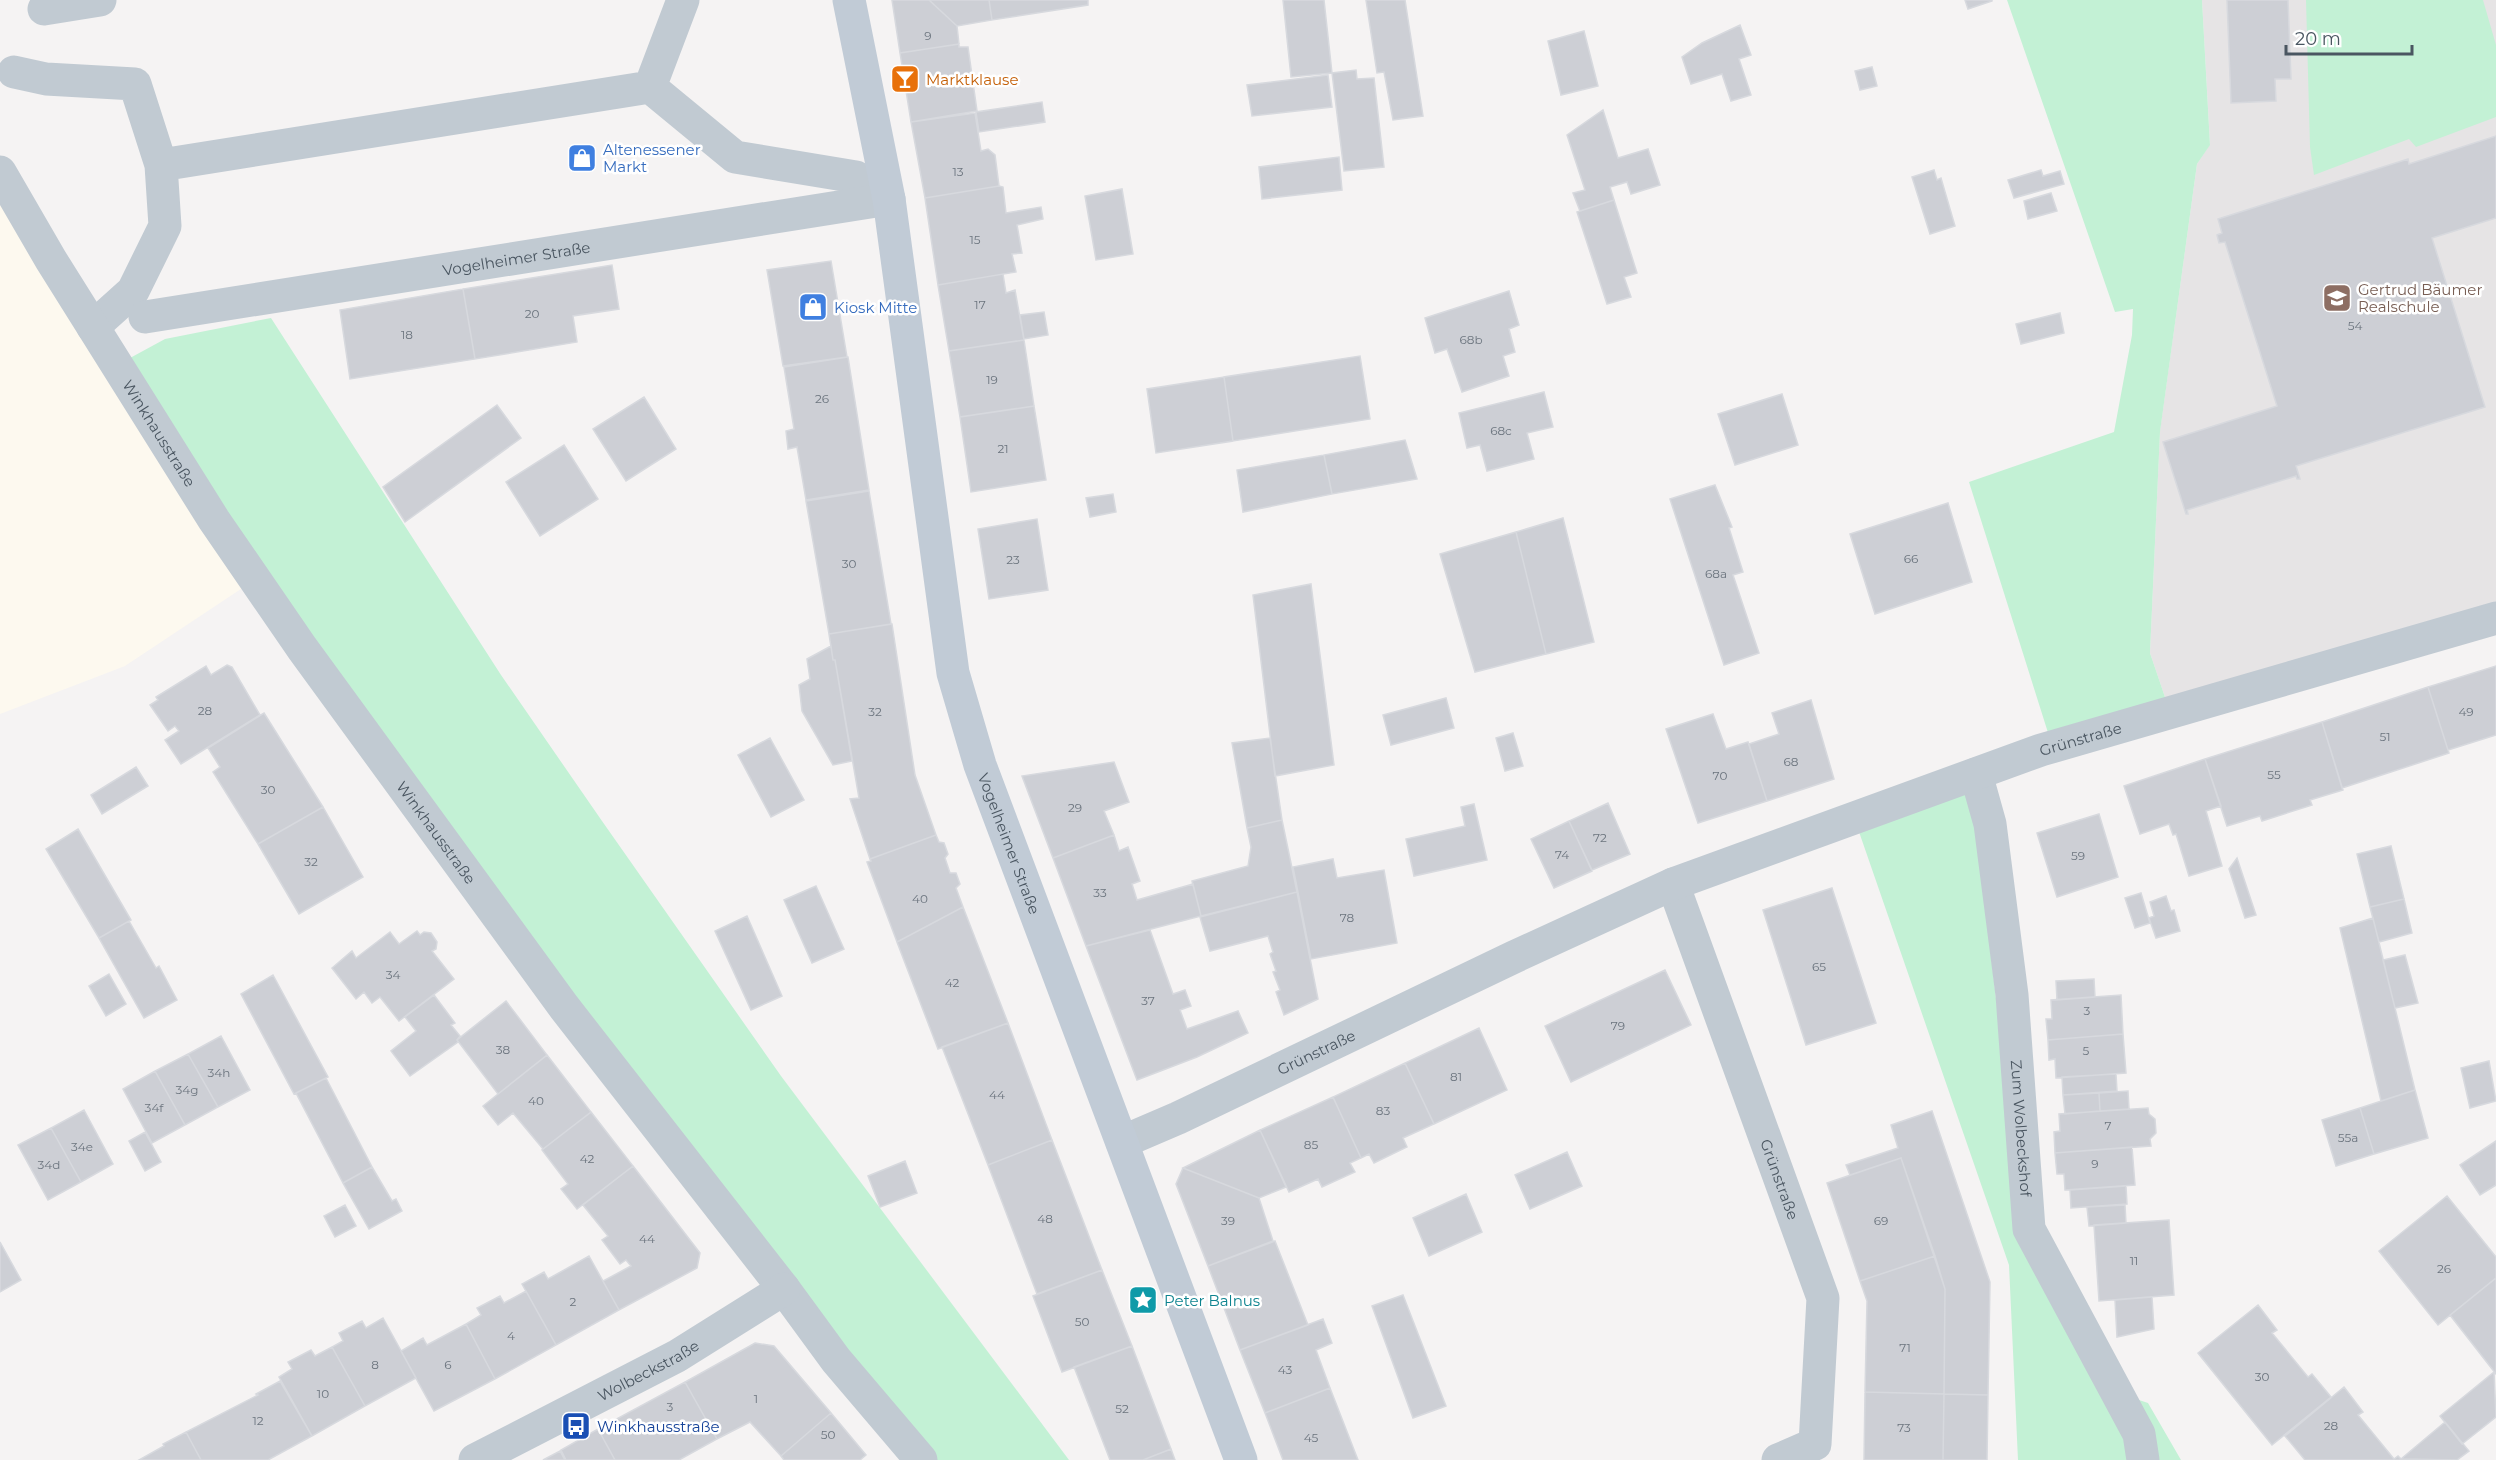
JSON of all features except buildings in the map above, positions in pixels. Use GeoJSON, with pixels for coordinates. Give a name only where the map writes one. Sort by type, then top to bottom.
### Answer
{"type":"FeatureCollection","features":[{"type":"Feature","properties":{"kind":"main road","name":"Vogelheimer Straße"},"geometry":{"type":"LineString","coordinates":[[849,0],[890,199],[953,673],[980,765],[1240,1460]]}},
{"type":"Feature","properties":{"kind":"street"},"geometry":{"type":"LineString","coordinates":[[44,9],[100,0]]}},
{"type":"Feature","properties":{"kind":"street"},"geometry":{"type":"LineString","coordinates":[[650,87],[683,0]]}},
{"type":"Feature","properties":{"kind":"street"},"geometry":{"type":"LineString","coordinates":[[14,72],[46,79],[135,84],[161,165],[165,226],[133,291],[93,327]]}},
{"type":"Feature","properties":{"kind":"street"},"geometry":{"type":"LineString","coordinates":[[161,165],[650,87],[735,157],[856,177]]}},
{"type":"Feature","properties":{"kind":"street","name":"Winkhausstraße"},"geometry":{"type":"LineString","coordinates":[[0,172],[93,327],[214,520],[302,648],[564,1007],[784,1289],[836,1360],[921,1460]]}},
{"type":"Feature","properties":{"kind":"street","name":"Vogelheimer Straße"},"geometry":{"type":"LineString","coordinates":[[145,317],[890,199]]}},
{"type":"Feature","properties":{"kind":"street","name":"Grünstraße"},"geometry":{"type":"LineString","coordinates":[[1122,1142],[1178,1118],[1503,962],[1673,884],[2041,750],[2496,618]]}},
{"type":"Feature","properties":{"kind":"street","name":"Zum Wolbeckshof"},"geometry":{"type":"LineString","coordinates":[[1976,774],[1990,824],[2012,995],[2029,1229],[2139,1434],[2143,1460]]}},
{"type":"Feature","properties":{"kind":"street","name":"Grünstraße"},"geometry":{"type":"LineString","coordinates":[[1673,884],[1823,1298],[1815,1444],[1778,1460]]}},
{"type":"Feature","properties":{"kind":"street","name":"Wolbeckstraße"},"geometry":{"type":"LineString","coordinates":[[475,1460],[677,1356],[784,1289]]}},
{"type":"Feature","properties":{"kind":"shaded area","name":"Gertrud Bäumer Realschule"},"geometry":{"type":"Polygon","coordinates":[[[2202,0],[2496,0],[2496,609],[2167,703],[2150,653],[2160,431],[2197,164],[2210,144],[2202,0]]]}},
{"type":"Feature","properties":{"kind":"shaded area"},"geometry":{"type":"Polygon","coordinates":[[[0,181],[250,583],[125,666],[0,714],[0,181]]]}},
{"type":"Feature","properties":{"kind":"green space"},"geometry":{"type":"Polygon","coordinates":[[[2007,0],[2202,0],[2210,145],[2197,164],[2160,432],[2150,653],[2167,703],[2050,739],[1969,482],[2114,432],[2132,335],[2133,309],[2115,312],[2007,0]]]}},
{"type":"Feature","properties":{"kind":"green space"},"geometry":{"type":"Polygon","coordinates":[[[2306,0],[2483,0],[2496,45],[2496,117],[2416,147],[2409,139],[2314,175],[2310,147],[2306,0]]]}},
{"type":"Feature","properties":{"kind":"green space"},"geometry":{"type":"Polygon","coordinates":[[[271,318],[501,675],[602,821],[781,1076],[1069,1460],[923,1460],[569,1004],[119,364],[165,339],[271,318]]]}},
{"type":"Feature","properties":{"kind":"green space"},"geometry":{"type":"Polygon","coordinates":[[[1971,785],[2023,1229],[2121,1394],[2148,1403],[2181,1460],[2018,1460],[2009,1265],[1857,826],[1971,785]]]}},
{"type":"Feature","properties":{"kind":"place","name":"Marktklause"},"geometry":{"type":"Point","coordinates":[905,79]}},
{"type":"Feature","properties":{"kind":"place","name":"Altenessener Markt"},"geometry":{"type":"Point","coordinates":[582,158]}},
{"type":"Feature","properties":{"kind":"place","name":"Gertrud Bäumer Realschule"},"geometry":{"type":"Point","coordinates":[2337,298]}},
{"type":"Feature","properties":{"kind":"place","name":"Kiosk Mitte"},"geometry":{"type":"Point","coordinates":[813,307]}},
{"type":"Feature","properties":{"kind":"place","name":"Peter Balnus"},"geometry":{"type":"Point","coordinates":[1143,1300]}},
{"type":"Feature","properties":{"kind":"place","name":"Winkhausstraße"},"geometry":{"type":"Point","coordinates":[576,1426]}}]}
